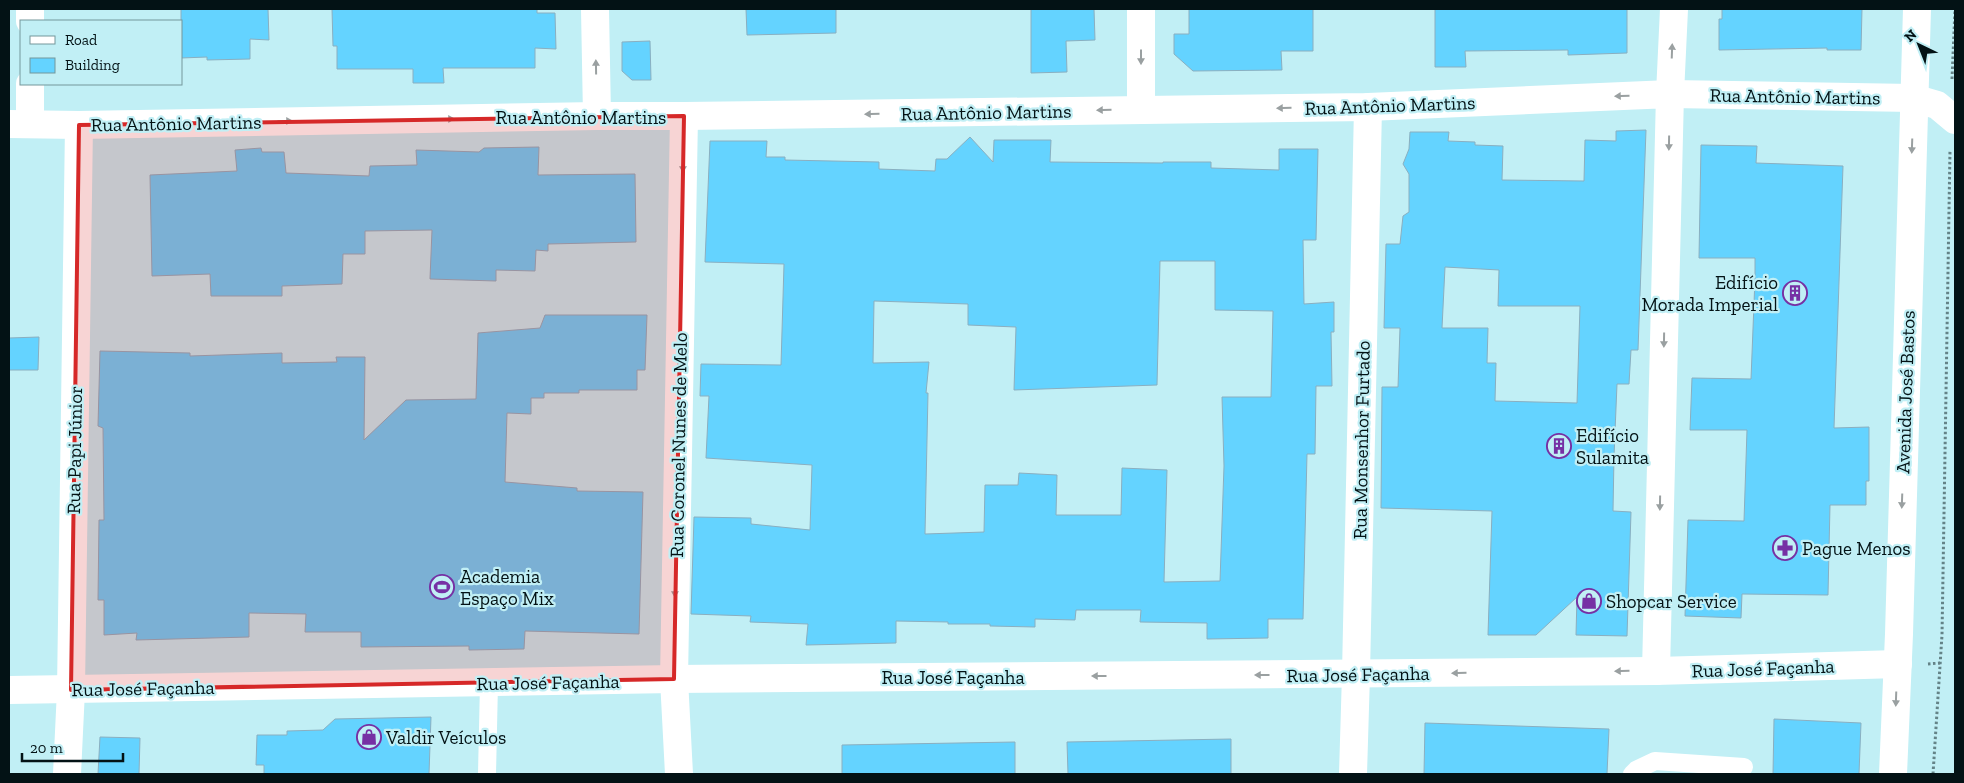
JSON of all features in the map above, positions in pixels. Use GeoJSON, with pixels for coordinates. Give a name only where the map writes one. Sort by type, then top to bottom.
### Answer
{"type":"FeatureCollection","features":[{"type":"Feature","properties":{"kind":"street"},"geometry":{"type":"LineString","coordinates":[[595,9],[597,116]]}},
{"type":"Feature","properties":{"kind":"street"},"geometry":{"type":"LineString","coordinates":[[1141,110],[1142,9]]}},
{"type":"Feature","properties":{"kind":"street"},"geometry":{"type":"LineString","coordinates":[[1656,671],[1670,94],[1674,9]]}},
{"type":"Feature","properties":{"kind":"street","name":"Avenida José Bastos"},"geometry":{"type":"LineString","coordinates":[[1893,774],[1898,664],[1917,9]]}},
{"type":"Feature","properties":{"kind":"street"},"geometry":{"type":"LineString","coordinates":[[20,124],[30,85]]}},
{"type":"Feature","properties":{"kind":"street","name":"Rua Antônio Martins"},"geometry":{"type":"LineString","coordinates":[[20,124],[78,125],[597,116],[1368,107],[1670,94],[1913,98],[1937,105],[1953,118]]}},
{"type":"Feature","properties":{"kind":"street","name":"Rua Monsenhor Furtado"},"geometry":{"type":"LineString","coordinates":[[1353,774],[1368,107]]}},
{"type":"Feature","properties":{"kind":"street","name":"Rua Coronel Nunes de Melo"},"geometry":{"type":"LineString","coordinates":[[679,774],[674,679],[684,116]]}},
{"type":"Feature","properties":{"kind":"street","name":"Rua Papi Júnior"},"geometry":{"type":"LineString","coordinates":[[67,774],[71,690],[78,125]]}},
{"type":"Feature","properties":{"kind":"street","name":"Rua José Façanha"},"geometry":{"type":"LineString","coordinates":[[9,690],[674,679],[1656,671],[1898,664]]}},
{"type":"Feature","properties":{"kind":"lane"},"geometry":{"type":"LineString","coordinates":[[487,774],[489,683]]}},
{"type":"Feature","properties":{"kind":"lane"},"geometry":{"type":"LineString","coordinates":[[1632,774],[1636,770],[1655,761],[1744,767]]}},
{"type":"Feature","properties":{"kind":"path"},"geometry":{"type":"LineString","coordinates":[[1933,774],[1942,636],[1955,9]]}},
{"type":"Feature","properties":{"kind":"highlighted area"},"geometry":{"type":"Polygon","coordinates":[[[684,116],[674,679],[71,690],[79,125],[684,116]]]}},
{"type":"Feature","properties":{"kind":"building"},"geometry":{"type":"Polygon","coordinates":[[[181,9],[268,9],[269,40],[250,39],[250,59],[207,60],[207,57],[182,58],[181,9]]]}},
{"type":"Feature","properties":{"kind":"building"},"geometry":{"type":"Polygon","coordinates":[[[332,9],[537,9],[537,13],[555,13],[556,49],[535,48],[535,68],[443,68],[444,83],[413,83],[413,69],[337,69],[337,46],[333,46],[332,9]]]}},
{"type":"Feature","properties":{"kind":"building"},"geometry":{"type":"Polygon","coordinates":[[[746,9],[836,9],[836,33],[747,35],[746,9]]]}},
{"type":"Feature","properties":{"kind":"building"},"geometry":{"type":"Polygon","coordinates":[[[1031,9],[1094,9],[1095,40],[1066,41],[1067,72],[1031,73],[1031,9]]]}},
{"type":"Feature","properties":{"kind":"building"},"geometry":{"type":"Polygon","coordinates":[[[1189,9],[1313,9],[1313,51],[1281,51],[1282,70],[1193,71],[1174,54],[1174,34],[1189,34],[1189,9]]]}},
{"type":"Feature","properties":{"kind":"building"},"geometry":{"type":"Polygon","coordinates":[[[1435,9],[1627,9],[1627,53],[1568,55],[1568,50],[1465,51],[1466,67],[1435,67],[1435,9]]]}},
{"type":"Feature","properties":{"kind":"building"},"geometry":{"type":"Polygon","coordinates":[[[1722,9],[1862,9],[1861,50],[1827,50],[1827,48],[1719,50],[1719,19],[1722,19],[1722,9]]]}},
{"type":"Feature","properties":{"kind":"building"},"geometry":{"type":"Polygon","coordinates":[[[650,41],[651,80],[632,80],[622,71],[622,42],[650,41]]]}},
{"type":"Feature","properties":{"kind":"building"},"geometry":{"type":"Polygon","coordinates":[[[1646,130],[1638,350],[1631,350],[1629,384],[1617,384],[1614,456],[1613,511],[1631,512],[1627,636],[1576,635],[1577,597],[1536,635],[1488,635],[1492,511],[1381,508],[1382,387],[1398,387],[1400,328],[1384,328],[1386,244],[1400,244],[1403,216],[1409,212],[1409,174],[1403,164],[1409,149],[1410,132],[1449,132],[1448,141],[1475,142],[1475,145],[1503,146],[1502,180],[1584,181],[1585,140],[1616,141],[1616,131],[1646,130]],[[1445,267],[1442,328],[1488,328],[1487,363],[1496,363],[1495,401],[1577,403],[1580,306],[1498,306],[1499,270],[1445,267]]]}},
{"type":"Feature","properties":{"kind":"building"},"geometry":{"type":"Polygon","coordinates":[[[970,137],[993,162],[994,140],[1051,140],[1050,162],[1211,162],[1211,168],[1279,170],[1279,149],[1318,149],[1316,240],[1303,240],[1304,304],[1334,302],[1334,332],[1331,332],[1332,386],[1316,386],[1315,454],[1307,454],[1303,619],[1268,619],[1268,638],[1207,639],[1207,623],[1140,622],[1141,610],[1076,610],[1075,620],[1035,619],[1035,627],[896,621],[896,643],[806,645],[808,624],[750,622],[751,616],[691,614],[694,517],[751,518],[751,524],[810,530],[812,465],[706,458],[709,396],[700,396],[701,364],[781,365],[784,264],[705,262],[710,141],[767,141],[766,157],[785,157],[785,160],[879,162],[879,169],[935,171],[936,159],[947,159],[970,137]],[[1160,261],[1157,385],[1014,390],[1016,327],[968,325],[968,304],[874,301],[873,363],[929,362],[926,393],[928,393],[925,534],[984,532],[985,485],[1018,485],[1019,473],[1057,475],[1056,515],[1121,515],[1122,468],[1167,470],[1164,582],[1220,581],[1224,466],[1222,397],[1271,397],[1273,311],[1215,310],[1215,261],[1160,261]]]}},
{"type":"Feature","properties":{"kind":"building"},"geometry":{"type":"Polygon","coordinates":[[[1701,145],[1757,146],[1756,163],[1843,166],[1834,428],[1869,427],[1869,481],[1866,481],[1866,505],[1830,505],[1828,595],[1742,594],[1741,618],[1685,616],[1688,520],[1744,521],[1747,430],[1690,430],[1692,378],[1751,379],[1755,278],[1755,258],[1699,258],[1701,145]]]}},
{"type":"Feature","properties":{"kind":"building"},"geometry":{"type":"Polygon","coordinates":[[[539,147],[538,175],[635,174],[636,242],[548,244],[548,251],[536,250],[535,271],[496,270],[496,281],[430,279],[432,230],[365,231],[365,254],[343,254],[342,284],[282,286],[282,296],[211,296],[210,274],[152,276],[150,175],[237,171],[235,150],[261,148],[262,152],[284,152],[286,173],[369,176],[370,166],[417,165],[416,150],[479,152],[484,148],[539,147]]]}},
{"type":"Feature","properties":{"kind":"building"},"geometry":{"type":"Polygon","coordinates":[[[545,315],[647,315],[645,370],[637,370],[637,390],[579,390],[579,393],[544,393],[544,398],[531,398],[531,414],[507,413],[505,482],[577,488],[577,491],[643,492],[639,634],[525,631],[524,649],[469,650],[469,646],[361,647],[361,632],[305,632],[306,614],[249,613],[249,637],[136,640],[137,633],[104,635],[104,600],[98,600],[99,520],[104,520],[103,428],[98,426],[100,351],[190,353],[190,356],[282,353],[282,363],[337,362],[336,357],[365,357],[364,440],[406,400],[476,399],[478,333],[540,328],[545,315]]]}},
{"type":"Feature","properties":{"kind":"building"},"geometry":{"type":"Polygon","coordinates":[[[39,337],[38,370],[9,370],[9,338],[39,337]]]}},
{"type":"Feature","properties":{"kind":"building"},"geometry":{"type":"Polygon","coordinates":[[[431,717],[429,774],[264,774],[264,765],[256,765],[257,735],[287,735],[287,731],[323,730],[335,719],[431,717]]]}},
{"type":"Feature","properties":{"kind":"building"},"geometry":{"type":"Polygon","coordinates":[[[1774,719],[1861,723],[1859,774],[1773,774],[1774,719]]]}},
{"type":"Feature","properties":{"kind":"building"},"geometry":{"type":"Polygon","coordinates":[[[1425,723],[1609,729],[1607,774],[1424,774],[1425,723]]]}},
{"type":"Feature","properties":{"kind":"building"},"geometry":{"type":"Polygon","coordinates":[[[100,737],[140,738],[139,774],[98,774],[100,737]]]}},
{"type":"Feature","properties":{"kind":"building"},"geometry":{"type":"Polygon","coordinates":[[[1231,739],[1231,774],[1068,774],[1067,742],[1231,739]]]}},
{"type":"Feature","properties":{"kind":"building"},"geometry":{"type":"Polygon","coordinates":[[[1015,742],[1015,774],[842,774],[842,745],[1015,742]]]}},
{"type":"Feature","properties":{"kind":"place","name":"Edifício Morada Imperial"},"geometry":{"type":"Point","coordinates":[1795,293]}},
{"type":"Feature","properties":{"kind":"place","name":"Edifício Sulamita"},"geometry":{"type":"Point","coordinates":[1559,446]}},
{"type":"Feature","properties":{"kind":"place","name":"Pague Menos"},"geometry":{"type":"Point","coordinates":[1785,548]}},
{"type":"Feature","properties":{"kind":"place","name":"Academia Espaço Mix"},"geometry":{"type":"Point","coordinates":[442,587]}},
{"type":"Feature","properties":{"kind":"place","name":"Shopcar Service"},"geometry":{"type":"Point","coordinates":[1589,601]}},
{"type":"Feature","properties":{"kind":"place","name":"Valdir Veículos"},"geometry":{"type":"Point","coordinates":[369,737]}}]}
